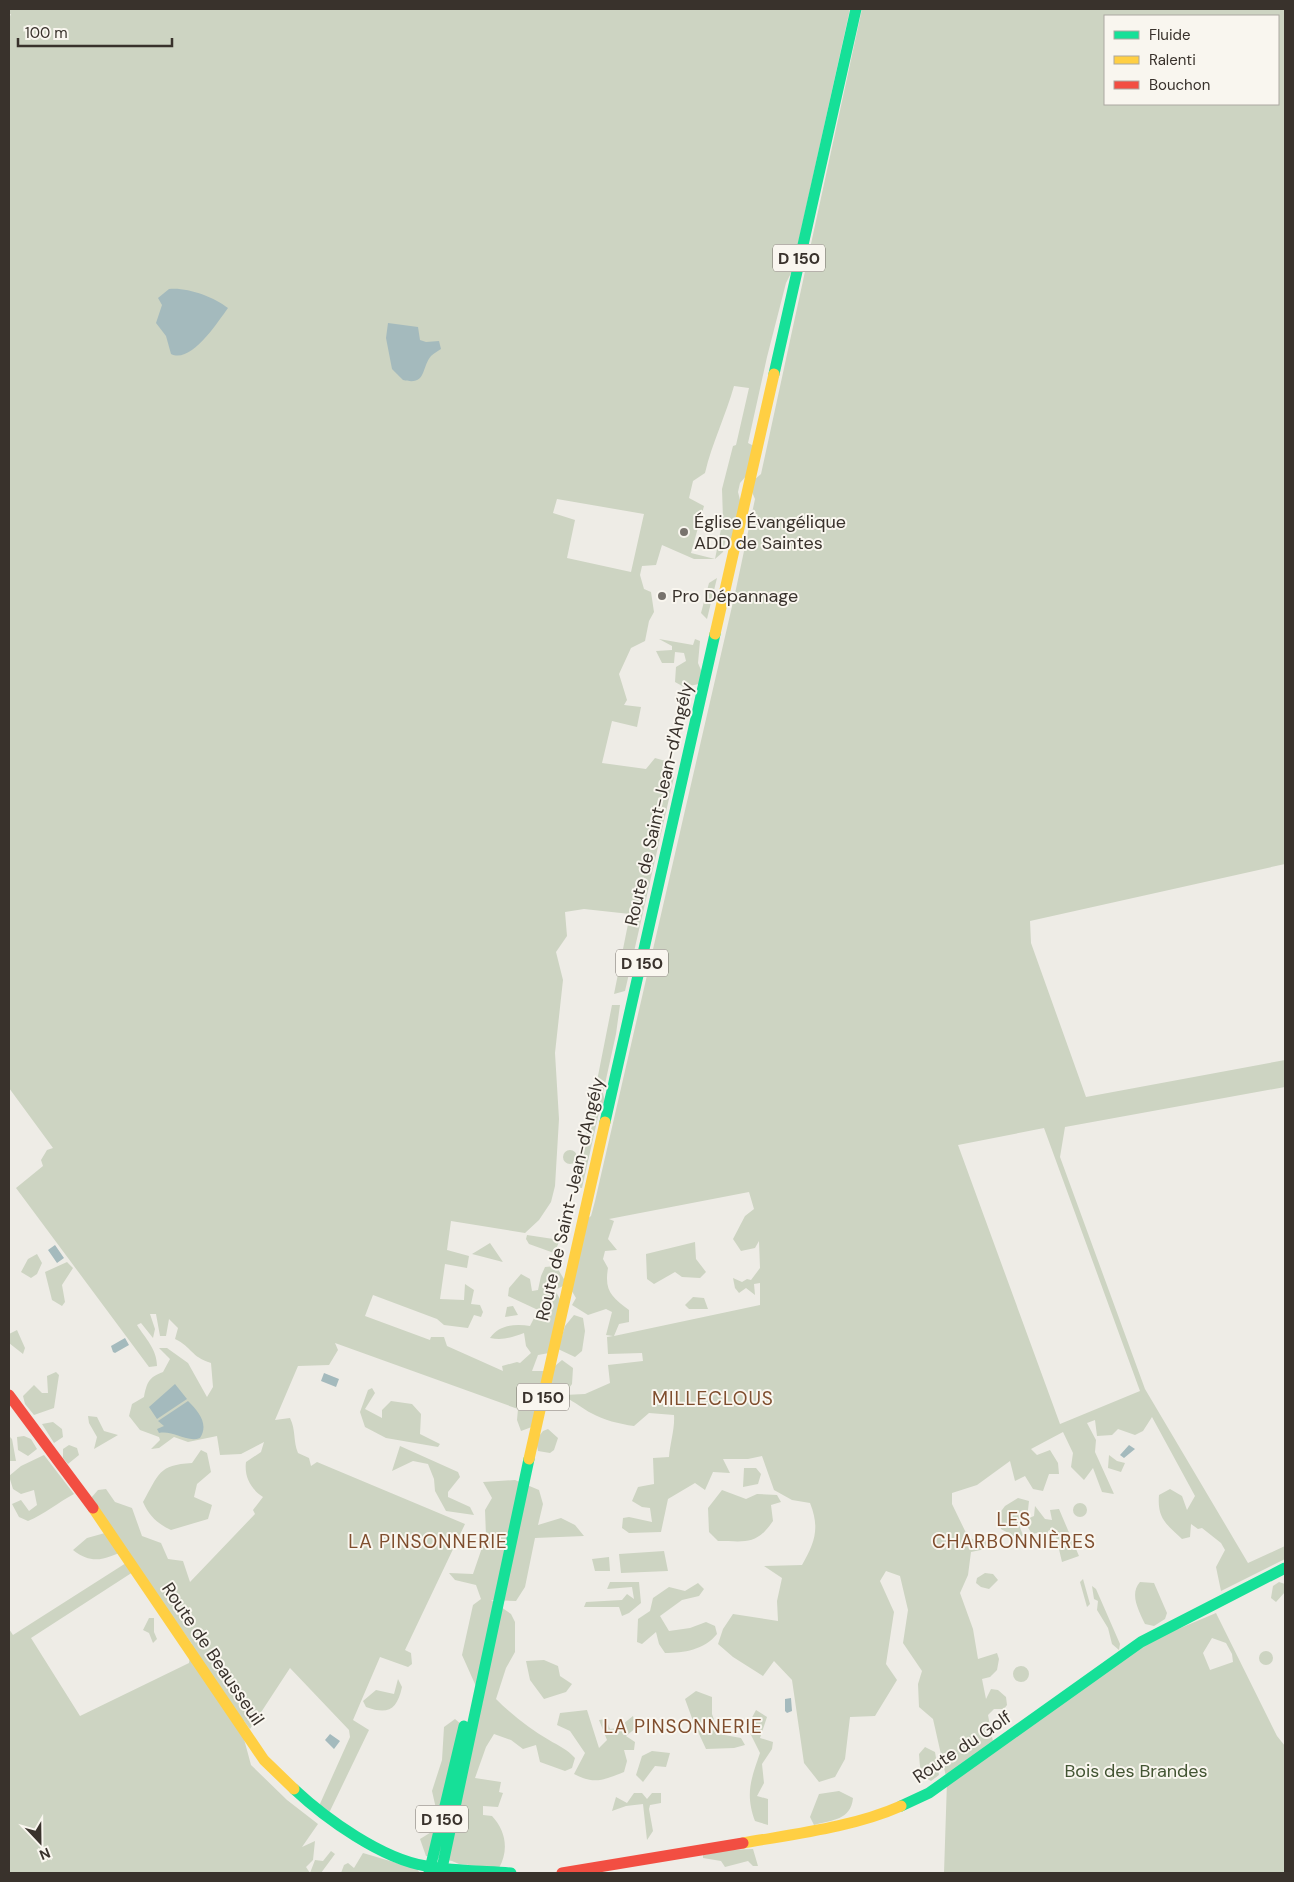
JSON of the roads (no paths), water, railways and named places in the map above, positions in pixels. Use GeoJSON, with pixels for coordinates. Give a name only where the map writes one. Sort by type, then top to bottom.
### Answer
{"type":"FeatureCollection","features":[{"type":"Feature","properties":{"kind":"main road","name":"Route de Saint-Jean-d'Angély"},"geometry":{"type":"LineString","coordinates":[[436,1870],[492,1635],[496,1607],[856,9]]}},
{"type":"Feature","properties":{"kind":"main road","name":"Route de Beausseuil"},"geometry":{"type":"LineString","coordinates":[[9,1395],[99,1516],[264,1760],[312,1807],[359,1837],[396,1857],[436,1870]]}},
{"type":"Feature","properties":{"kind":"main road","name":"Route du Golf"},"geometry":{"type":"LineString","coordinates":[[562,1873],[803,1833],[893,1809],[929,1793],[1142,1642],[1285,1568]]}},
{"type":"Feature","properties":{"kind":"main road"},"geometry":{"type":"LineString","coordinates":[[436,1870],[511,1873]]}},
{"type":"Feature","properties":{"kind":"place","name":"Église Évangélique ADD de Saintes"},"geometry":{"type":"Point","coordinates":[684,532]}},
{"type":"Feature","properties":{"kind":"place","name":"Pro Dépannage"},"geometry":{"type":"Point","coordinates":[662,596]}},
{"type":"Feature","properties":{"kind":"district","name":"MILLECLOUS"},"geometry":{"type":"Point","coordinates":[713,1398]}},
{"type":"Feature","properties":{"kind":"district","name":"LES CHARBONNIÈRES"},"geometry":{"type":"Point","coordinates":[1014,1530]}},
{"type":"Feature","properties":{"kind":"district","name":"LA PINSONNERIE"},"geometry":{"type":"Point","coordinates":[428,1541]}},
{"type":"Feature","properties":{"kind":"district","name":"LA PINSONNERIE"},"geometry":{"type":"Point","coordinates":[683,1726]}},
{"type":"Feature","properties":{"kind":"park label","name":"Bois des Brandes"},"geometry":{"type":"Point","coordinates":[1136,1771]}}]}
